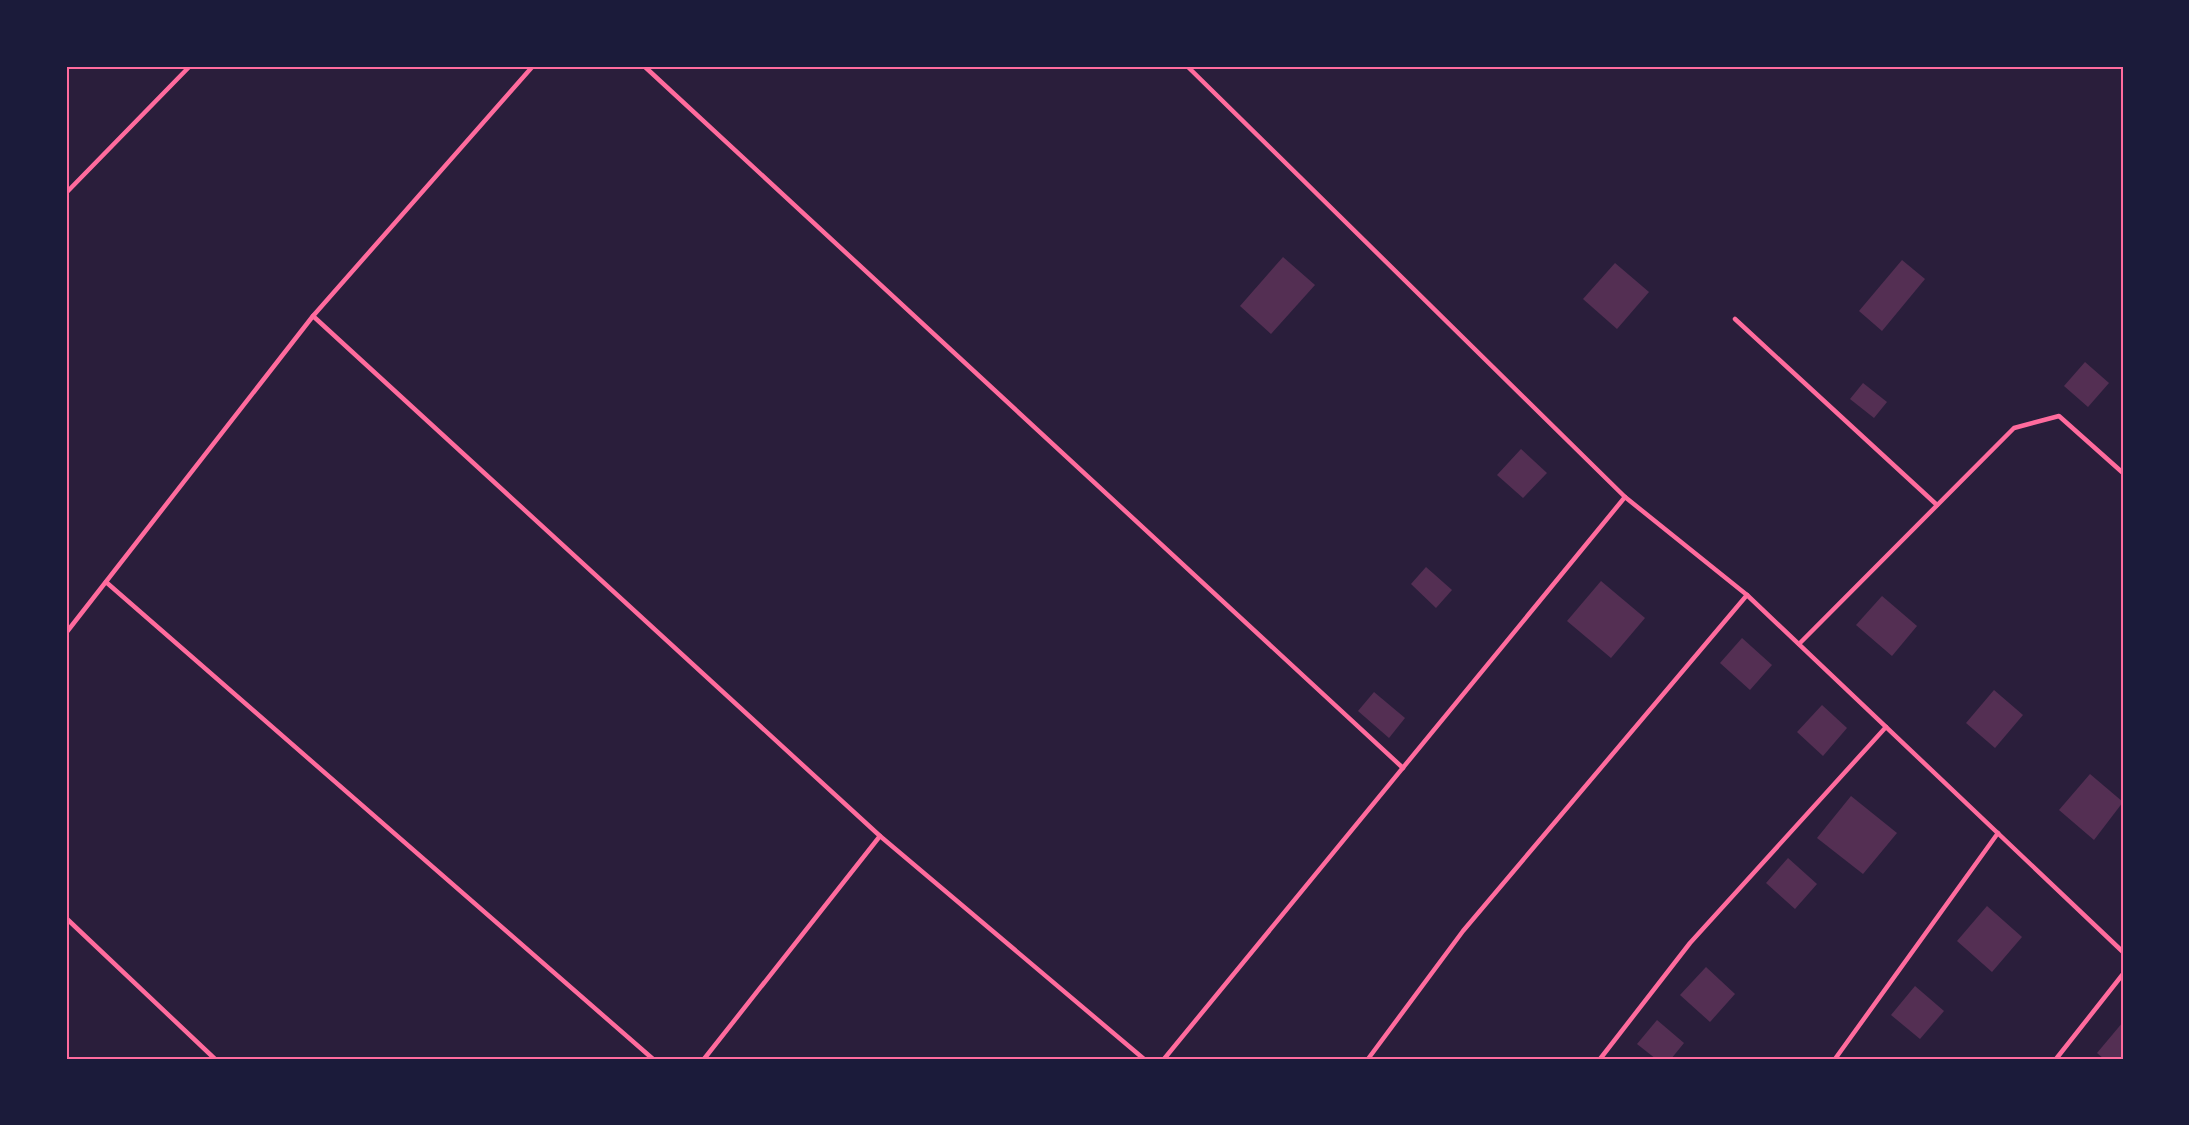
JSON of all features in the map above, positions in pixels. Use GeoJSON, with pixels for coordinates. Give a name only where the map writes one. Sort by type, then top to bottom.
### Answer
{"type":"FeatureCollection","features":[{"type":"Feature","properties":{"kind":"lane"},"geometry":{"type":"LineString","coordinates":[[66,193],[190,66]]}},
{"type":"Feature","properties":{"kind":"lane"},"geometry":{"type":"LineString","coordinates":[[66,633],[313,316],[533,66]]}},
{"type":"Feature","properties":{"kind":"lane"},"geometry":{"type":"LineString","coordinates":[[644,66],[1403,768]]}},
{"type":"Feature","properties":{"kind":"lane"},"geometry":{"type":"LineString","coordinates":[[1187,66],[1625,497],[1748,595],[2123,952]]}},
{"type":"Feature","properties":{"kind":"lane"},"geometry":{"type":"LineString","coordinates":[[313,316],[880,836],[1144,1059]]}},
{"type":"Feature","properties":{"kind":"lane"},"geometry":{"type":"LineString","coordinates":[[1735,319],[1937,505]]}},
{"type":"Feature","properties":{"kind":"lane"},"geometry":{"type":"LineString","coordinates":[[1799,644],[2014,428],[2059,416],[2123,473]]}},
{"type":"Feature","properties":{"kind":"lane"},"geometry":{"type":"LineString","coordinates":[[1164,1059],[1625,497]]}},
{"type":"Feature","properties":{"kind":"lane"},"geometry":{"type":"LineString","coordinates":[[106,582],[653,1059]]}},
{"type":"Feature","properties":{"kind":"lane"},"geometry":{"type":"LineString","coordinates":[[1368,1059],[1462,931],[1748,595]]}},
{"type":"Feature","properties":{"kind":"lane"},"geometry":{"type":"LineString","coordinates":[[1600,1059],[1690,943],[1886,727]]}},
{"type":"Feature","properties":{"kind":"lane"},"geometry":{"type":"LineString","coordinates":[[1835,1059],[1998,833]]}},
{"type":"Feature","properties":{"kind":"lane"},"geometry":{"type":"LineString","coordinates":[[704,1059],[880,836]]}},
{"type":"Feature","properties":{"kind":"lane"},"geometry":{"type":"LineString","coordinates":[[66,918],[215,1059]]}},
{"type":"Feature","properties":{"kind":"lane"},"geometry":{"type":"LineString","coordinates":[[2056,1059],[2123,974]]}},
{"type":"Feature","properties":{"kind":"shaded area"},"geometry":{"type":"Polygon","coordinates":[[[66,66],[2123,66],[2123,1059],[66,1059],[66,66]]]}},
{"type":"Feature","properties":{"kind":"building"},"geometry":{"type":"Polygon","coordinates":[[[1283,257],[1315,285],[1271,334],[1240,306],[1283,257]]]}},
{"type":"Feature","properties":{"kind":"building"},"geometry":{"type":"Polygon","coordinates":[[[1902,260],[1925,279],[1882,331],[1859,311],[1902,260]]]}},
{"type":"Feature","properties":{"kind":"building"},"geometry":{"type":"Polygon","coordinates":[[[1615,263],[1649,292],[1617,329],[1583,299],[1615,263]]]}},
{"type":"Feature","properties":{"kind":"building"},"geometry":{"type":"Polygon","coordinates":[[[2085,362],[2109,383],[2088,407],[2064,386],[2085,362]]]}},
{"type":"Feature","properties":{"kind":"building"},"geometry":{"type":"Polygon","coordinates":[[[1863,383],[1887,402],[1874,418],[1850,399],[1863,383]]]}},
{"type":"Feature","properties":{"kind":"building"},"geometry":{"type":"Polygon","coordinates":[[[1521,449],[1547,473],[1523,498],[1497,475],[1521,449]]]}},
{"type":"Feature","properties":{"kind":"building"},"geometry":{"type":"Polygon","coordinates":[[[1426,567],[1452,590],[1436,608],[1411,584],[1426,567]]]}},
{"type":"Feature","properties":{"kind":"building"},"geometry":{"type":"Polygon","coordinates":[[[1601,581],[1645,618],[1611,658],[1567,621],[1601,581]]]}},
{"type":"Feature","properties":{"kind":"building"},"geometry":{"type":"Polygon","coordinates":[[[1882,596],[1917,626],[1892,656],[1856,625],[1882,596]]]}},
{"type":"Feature","properties":{"kind":"building"},"geometry":{"type":"Polygon","coordinates":[[[1742,638],[1772,665],[1750,690],[1720,663],[1742,638]]]}},
{"type":"Feature","properties":{"kind":"building"},"geometry":{"type":"Polygon","coordinates":[[[1994,690],[2023,715],[1995,748],[1966,723],[1994,690]]]}},
{"type":"Feature","properties":{"kind":"building"},"geometry":{"type":"Polygon","coordinates":[[[1374,692],[1405,718],[1389,738],[1358,711],[1374,692]]]}},
{"type":"Feature","properties":{"kind":"building"},"geometry":{"type":"Polygon","coordinates":[[[1822,705],[1847,728],[1823,756],[1797,732],[1822,705]]]}},
{"type":"Feature","properties":{"kind":"building"},"geometry":{"type":"Polygon","coordinates":[[[2090,774],[2123,802],[2094,840],[2059,810],[2090,774]]]}},
{"type":"Feature","properties":{"kind":"building"},"geometry":{"type":"Polygon","coordinates":[[[1851,796],[1897,833],[1863,874],[1817,838],[1851,796]]]}},
{"type":"Feature","properties":{"kind":"building"},"geometry":{"type":"Polygon","coordinates":[[[1788,858],[1817,884],[1795,909],[1766,883],[1788,858]]]}},
{"type":"Feature","properties":{"kind":"building"},"geometry":{"type":"Polygon","coordinates":[[[1987,906],[2022,937],[1992,972],[1957,941],[1987,906]]]}},
{"type":"Feature","properties":{"kind":"building"},"geometry":{"type":"Polygon","coordinates":[[[1706,967],[1735,994],[1710,1022],[1680,995],[1706,967]]]}},
{"type":"Feature","properties":{"kind":"building"},"geometry":{"type":"Polygon","coordinates":[[[1915,986],[1944,1011],[1920,1039],[1891,1015],[1915,986]]]}},
{"type":"Feature","properties":{"kind":"building"},"geometry":{"type":"Polygon","coordinates":[[[1657,1020],[1684,1043],[1671,1059],[1656,1059],[1637,1044],[1657,1020]]]}},
{"type":"Feature","properties":{"kind":"building"},"geometry":{"type":"Polygon","coordinates":[[[2123,1022],[2123,1059],[2104,1059],[2097,1053],[2123,1022]]]}}]}
